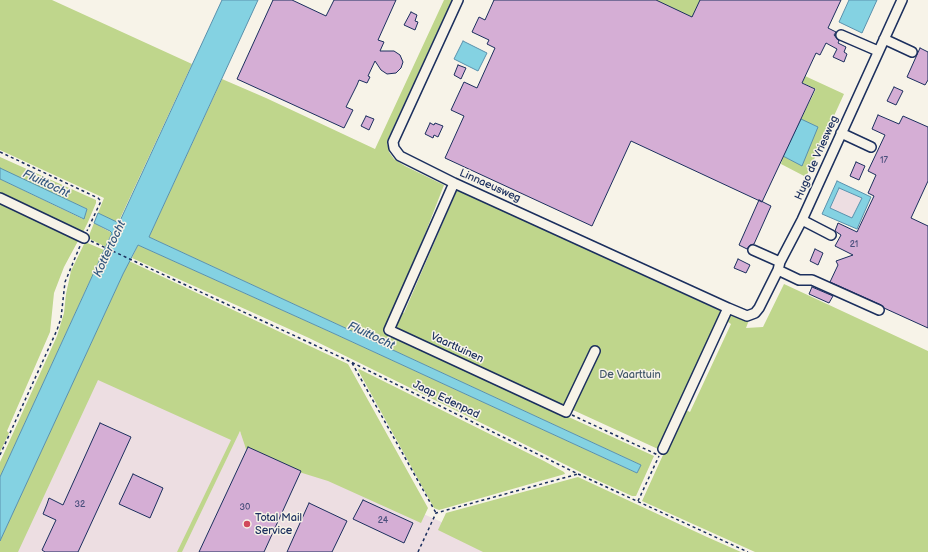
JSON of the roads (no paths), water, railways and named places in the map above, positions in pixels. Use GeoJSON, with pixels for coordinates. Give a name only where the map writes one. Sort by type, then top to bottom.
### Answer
{"type":"FeatureCollection","features":[{"type":"Feature","properties":{"kind":"street","name":"Linnaeusweg"},"geometry":{"type":"LineString","coordinates":[[458,0],[393,142],[394,148],[400,156],[454,183],[744,315]]}},
{"type":"Feature","properties":{"kind":"street","name":"Hugo de Vriesweg"},"geometry":{"type":"LineString","coordinates":[[744,315],[750,315],[758,310],[802,220],[902,0]]}},
{"type":"Feature","properties":{"kind":"street"},"geometry":{"type":"LineString","coordinates":[[841,35],[878,51]]}},
{"type":"Feature","properties":{"kind":"street"},"geometry":{"type":"LineString","coordinates":[[884,39],[912,52]]}},
{"type":"Feature","properties":{"kind":"street"},"geometry":{"type":"LineString","coordinates":[[841,133],[871,147]]}},
{"type":"Feature","properties":{"kind":"street","name":"Vaarttuinen"},"geometry":{"type":"LineString","coordinates":[[454,183],[389,330],[566,412],[595,350]]}},
{"type":"Feature","properties":{"kind":"street"},"geometry":{"type":"LineString","coordinates":[[0,198],[85,238]]}},
{"type":"Feature","properties":{"kind":"street"},"geometry":{"type":"LineString","coordinates":[[802,220],[831,235]]}},
{"type":"Feature","properties":{"kind":"street"},"geometry":{"type":"LineString","coordinates":[[753,250],[799,280],[812,280],[879,310]]}},
{"type":"Feature","properties":{"kind":"street"},"geometry":{"type":"LineString","coordinates":[[661,452],[728,308]]}},
{"type":"Feature","properties":{"kind":"water","name":"Kottertocht"},"geometry":{"type":"Polygon","coordinates":[[[222,0],[258,0],[149,237],[641,465],[637,473],[138,245],[123,274],[0,541],[0,477],[112,233],[94,223],[98,213],[119,223],[222,0]]]}},
{"type":"Feature","properties":{"kind":"water"},"geometry":{"type":"Polygon","coordinates":[[[849,0],[877,0],[862,33],[839,22],[849,0]]]}},
{"type":"Feature","properties":{"kind":"water"},"geometry":{"type":"Polygon","coordinates":[[[463,41],[487,53],[478,71],[454,59],[463,41]]]}},
{"type":"Feature","properties":{"kind":"water"},"geometry":{"type":"Polygon","coordinates":[[[801,119],[818,127],[802,166],[783,156],[801,119]]]}},
{"type":"Feature","properties":{"kind":"water"},"geometry":{"type":"Polygon","coordinates":[[[0,168],[87,209],[84,219],[0,179],[0,168]]]}},
{"type":"Feature","properties":{"kind":"water"},"geometry":{"type":"Polygon","coordinates":[[[837,181],[871,197],[857,229],[822,214],[837,181]],[[839,188],[830,208],[852,218],[862,198],[839,188]]]}},
{"type":"Feature","properties":{"kind":"place","name":"Total Mail Service"},"geometry":{"type":"Point","coordinates":[247,524]}},
{"type":"Feature","properties":{"kind":"water label","name":"Fluittocht"},"geometry":{"type":"Point","coordinates":[46,184]}},
{"type":"Feature","properties":{"kind":"water label","name":"Fluittocht"},"geometry":{"type":"Point","coordinates":[371,336]}},
{"type":"Feature","properties":{"kind":"park label","name":"De Vaarttuin"},"geometry":{"type":"Point","coordinates":[630,375]}}]}
